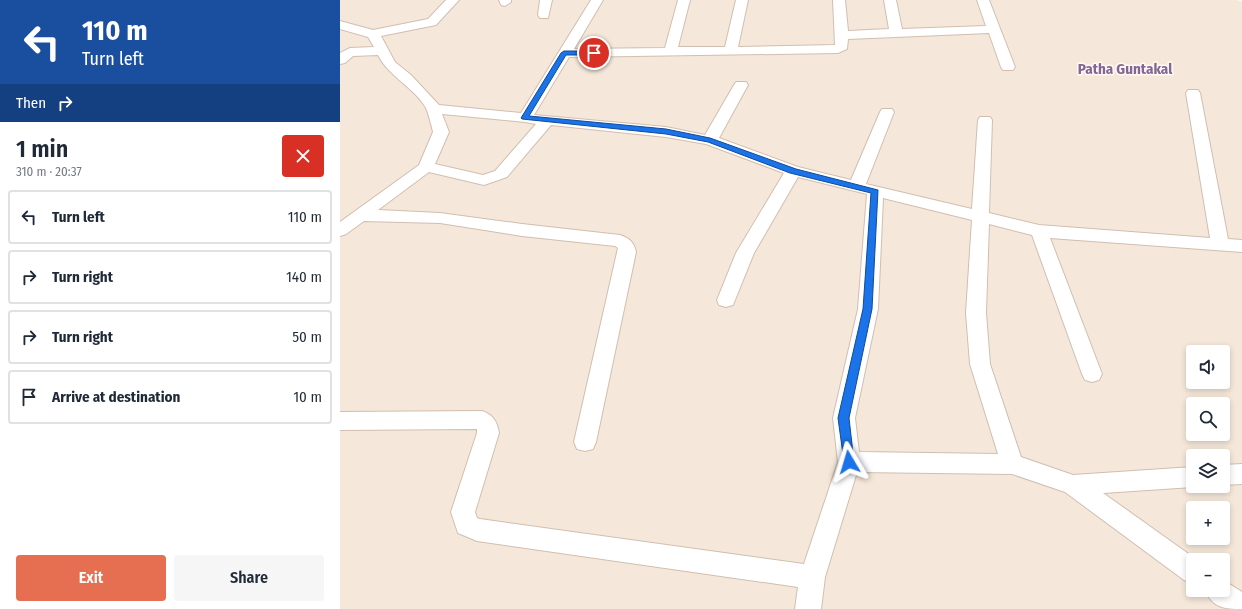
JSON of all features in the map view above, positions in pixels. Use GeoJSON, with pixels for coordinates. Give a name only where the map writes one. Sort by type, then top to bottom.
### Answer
{"type":"FeatureCollection","features":[{"type":"Feature","properties":{"kind":"street"},"geometry":{"type":"LineString","coordinates":[[340,25],[373,34],[432,22],[453,0]]}},
{"type":"Feature","properties":{"kind":"street"},"geometry":{"type":"LineString","coordinates":[[544,15],[546,0]]}},
{"type":"Feature","properties":{"kind":"street"},"geometry":{"type":"LineString","coordinates":[[525,118],[596,0]]}},
{"type":"Feature","properties":{"kind":"street"},"geometry":{"type":"LineString","coordinates":[[671,51],[684,0]]}},
{"type":"Feature","properties":{"kind":"street"},"geometry":{"type":"LineString","coordinates":[[732,51],[742,0]]}},
{"type":"Feature","properties":{"kind":"street"},"geometry":{"type":"LineString","coordinates":[[564,53],[831,50],[842,46],[839,0]]}},
{"type":"Feature","properties":{"kind":"street"},"geometry":{"type":"LineString","coordinates":[[890,0],[896,32]]}},
{"type":"Feature","properties":{"kind":"street"},"geometry":{"type":"LineString","coordinates":[[983,0],[1008,67]]}},
{"type":"Feature","properties":{"kind":"street"},"geometry":{"type":"LineString","coordinates":[[842,35],[994,29]]}},
{"type":"Feature","properties":{"kind":"street"},"geometry":{"type":"LineString","coordinates":[[340,230],[426,167],[441,132],[432,106],[406,78],[389,64],[373,34]]}},
{"type":"Feature","properties":{"kind":"street"},"geometry":{"type":"LineString","coordinates":[[340,60],[350,52],[382,51]]}},
{"type":"Feature","properties":{"kind":"street"},"geometry":{"type":"LineString","coordinates":[[710,140],[741,85]]}},
{"type":"Feature","properties":{"kind":"street"},"geometry":{"type":"LineString","coordinates":[[1193,93],[1220,245]]}},
{"type":"Feature","properties":{"kind":"street"},"geometry":{"type":"LineString","coordinates":[[434,109],[666,132],[710,140],[793,171],[1039,231],[1242,246]]}},
{"type":"Feature","properties":{"kind":"street"},"geometry":{"type":"LineString","coordinates":[[808,609],[812,577],[849,462],[844,418],[868,309],[866,189],[887,112]]}},
{"type":"Feature","properties":{"kind":"street"},"geometry":{"type":"LineString","coordinates":[[985,120],[976,313],[980,364],[1012,464]]}},
{"type":"Feature","properties":{"kind":"street"},"geometry":{"type":"LineString","coordinates":[[426,167],[484,180],[492,179],[501,174],[546,121]]}},
{"type":"Feature","properties":{"kind":"street"},"geometry":{"type":"LineString","coordinates":[[726,300],[745,253],[793,171]]}},
{"type":"Feature","properties":{"kind":"street"},"geometry":{"type":"LineString","coordinates":[[360,215],[440,218],[522,230],[620,241],[626,246],[627,252],[585,442]]}},
{"type":"Feature","properties":{"kind":"street"},"geometry":{"type":"LineString","coordinates":[[1039,231],[1092,374]]}},
{"type":"Feature","properties":{"kind":"street"},"geometry":{"type":"LineString","coordinates":[[340,421],[482,420],[487,425],[488,432],[463,512],[467,525],[477,530],[812,577]]}},
{"type":"Feature","properties":{"kind":"street"},"geometry":{"type":"LineString","coordinates":[[849,462],[1012,464],[1073,485],[1186,567]]}},
{"type":"Feature","properties":{"kind":"street"},"geometry":{"type":"LineString","coordinates":[[1230,475],[1242,474]]}},
{"type":"Feature","properties":{"kind":"street"},"geometry":{"type":"LineString","coordinates":[[1073,485],[1186,477]]}},
{"type":"Feature","properties":{"kind":"street"},"geometry":{"type":"LineString","coordinates":[[1228,597],[1242,607]]}},
{"type":"Feature","properties":{"kind":"shaded area"},"geometry":{"type":"Polygon","coordinates":[[[340,0],[1236,0],[1242,2],[1242,609],[340,609],[340,0]]]}},
{"type":"Feature","properties":{"kind":"district","name":"Patha Guntakal"},"geometry":{"type":"Point","coordinates":[1125,69]}},
{"type":"Feature","properties":{"kind":"route"},"geometry":{"type":"LineString","coordinates":[[594,53],[564,53],[525,118],[666,132],[710,140],[793,171],[876,192],[868,309],[844,418],[849,462]]}}]}
